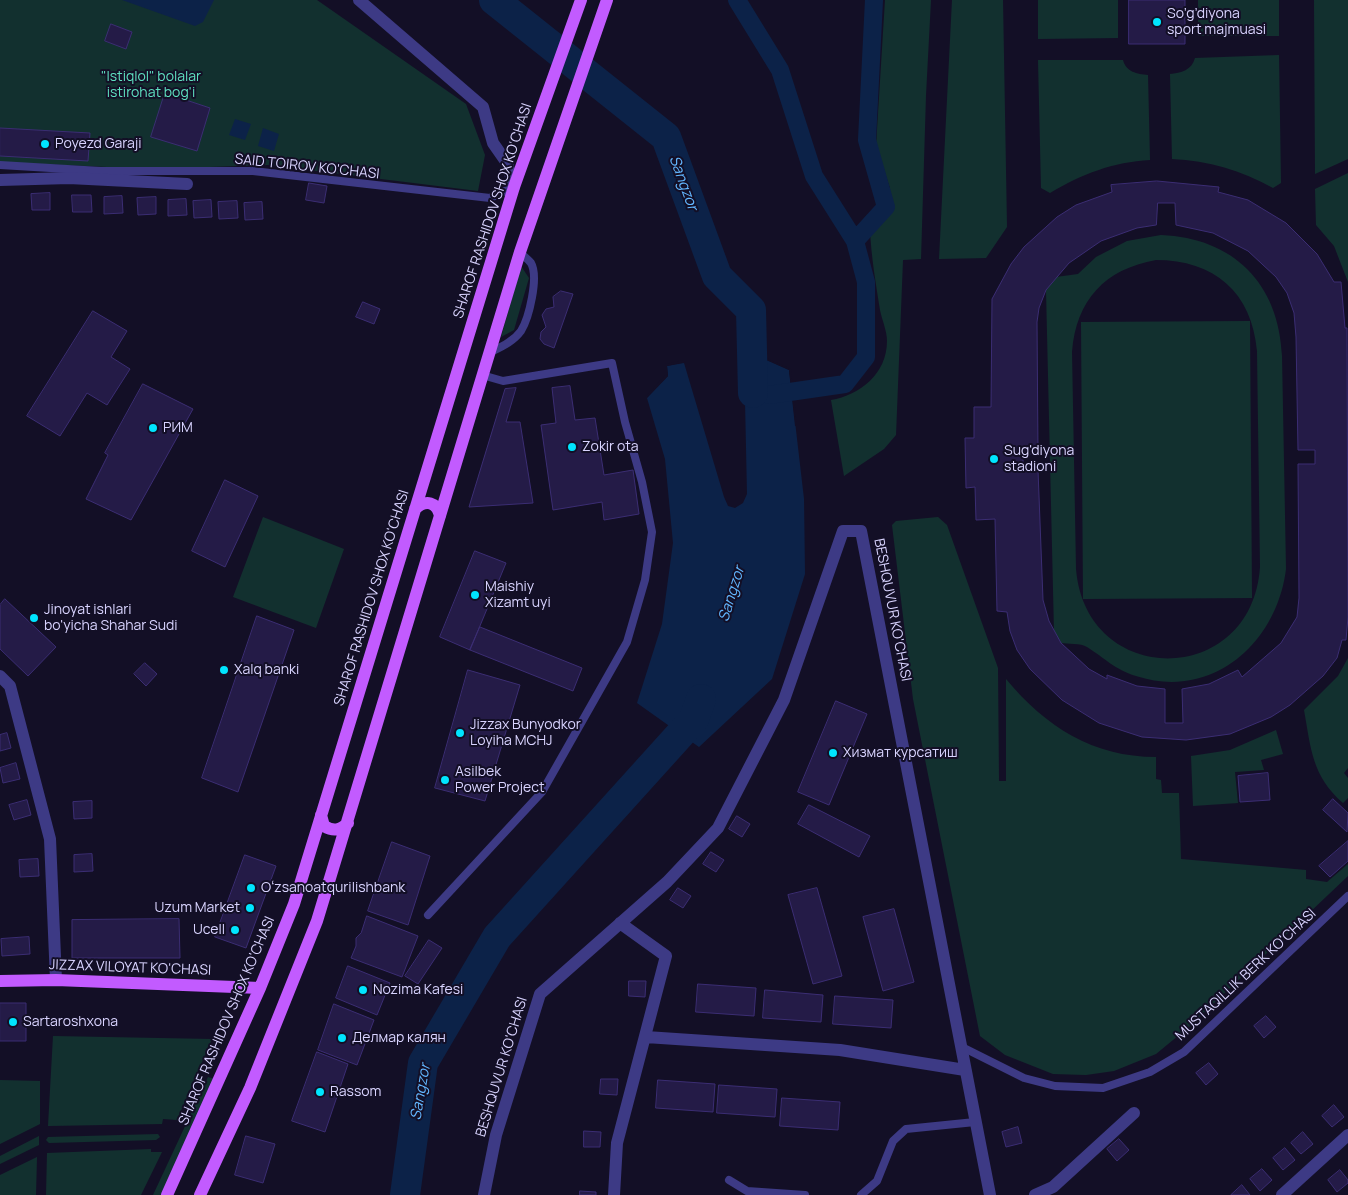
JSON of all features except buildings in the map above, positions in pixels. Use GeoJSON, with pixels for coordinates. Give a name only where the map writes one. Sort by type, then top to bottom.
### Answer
{"type":"FeatureCollection","features":[{"type":"Feature","properties":{"kind":"main road","name":"SHAROF RASHIDOV SHOX KO'CHASI"},"geometry":{"type":"LineString","coordinates":[[167,1195],[260,988],[294,904],[514,187],[581,0]]}},
{"type":"Feature","properties":{"kind":"main road"},"geometry":{"type":"LineString","coordinates":[[200,1195],[250,1088],[317,921],[520,252],[607,0]]}},
{"type":"Feature","properties":{"kind":"main road"},"geometry":{"type":"LineString","coordinates":[[415,509],[425,502],[432,503],[437,507],[440,516]]}},
{"type":"Feature","properties":{"kind":"main road"},"geometry":{"type":"LineString","coordinates":[[321,815],[324,826],[329,830],[342,828],[348,822]]}},
{"type":"Feature","properties":{"kind":"main road","name":"JIZZAX VILOYAT KO'CHASI"},"geometry":{"type":"LineString","coordinates":[[0,981],[56,980],[260,988]]}},
{"type":"Feature","properties":{"kind":"street"},"geometry":{"type":"LineString","coordinates":[[359,0],[483,107],[493,143],[507,163],[514,187]]}},
{"type":"Feature","properties":{"kind":"street"},"geometry":{"type":"LineString","coordinates":[[0,180],[69,178],[187,184]]}},
{"type":"Feature","properties":{"kind":"street","name":"BESHQUVUR KO'CHASI"},"geometry":{"type":"LineString","coordinates":[[484,1195],[496,1135],[540,994],[667,882],[718,828],[784,700],[843,531],[861,531],[960,1046]]}},
{"type":"Feature","properties":{"kind":"street"},"geometry":{"type":"LineString","coordinates":[[0,676],[10,686],[50,839],[56,980]]}},
{"type":"Feature","properties":{"kind":"street"},"geometry":{"type":"LineString","coordinates":[[614,1195],[617,1143],[666,956],[620,923]]}},
{"type":"Feature","properties":{"kind":"street"},"geometry":{"type":"LineString","coordinates":[[646,1037],[840,1050],[965,1070]]}},
{"type":"Feature","properties":{"kind":"street"},"geometry":{"type":"LineString","coordinates":[[960,1046],[990,1195]]}},
{"type":"Feature","properties":{"kind":"street"},"geometry":{"type":"LineString","coordinates":[[1035,1195],[1053,1187],[1134,1114]]}},
{"type":"Feature","properties":{"kind":"street"},"geometry":{"type":"LineString","coordinates":[[1282,1195],[1348,1134]]}},
{"type":"Feature","properties":{"kind":"lane","name":"SAID TOIROV KO'CHASI"},"geometry":{"type":"LineString","coordinates":[[0,165],[101,170],[253,171],[490,198],[514,187]]}},
{"type":"Feature","properties":{"kind":"lane"},"geometry":{"type":"LineString","coordinates":[[489,353],[510,343],[521,331],[526,319],[535,283],[532,264],[520,252]]}},
{"type":"Feature","properties":{"kind":"lane"},"geometry":{"type":"LineString","coordinates":[[428,915],[542,792],[627,642],[645,580],[652,532],[642,482],[625,422],[612,363],[503,381],[482,375]]}},
{"type":"Feature","properties":{"kind":"lane","name":"MUSTAQILLIK BERK KO'CHASI"},"geometry":{"type":"LineString","coordinates":[[960,1046],[1024,1078],[1055,1086],[1103,1088],[1150,1072],[1184,1052],[1348,896]]}},
{"type":"Feature","properties":{"kind":"lane"},"geometry":{"type":"LineString","coordinates":[[861,1195],[877,1181],[893,1141],[906,1129],[976,1122]]}},
{"type":"Feature","properties":{"kind":"lane"},"geometry":{"type":"LineString","coordinates":[[728,1180],[747,1191],[804,1195]]}},
{"type":"Feature","properties":{"kind":"green space","name":"\"Istiqlol\" bolalar istirohat bog'i"},"geometry":{"type":"Polygon","coordinates":[[[0,0],[317,0],[466,104],[485,155],[478,191],[268,165],[150,169],[0,162],[0,0]]]}},
{"type":"Feature","properties":{"kind":"green space"},"geometry":{"type":"Polygon","coordinates":[[[885,0],[931,0],[921,259],[903,260],[896,435],[884,449],[844,476],[831,400],[852,393],[870,381],[877,373],[886,353],[887,341],[875,280],[870,229],[890,202],[890,188],[876,146],[885,0]]]}},
{"type":"Feature","properties":{"kind":"green space"},"geometry":{"type":"Polygon","coordinates":[[[952,0],[1003,0],[1007,227],[986,258],[939,259],[952,0]]]}},
{"type":"Feature","properties":{"kind":"green space"},"geometry":{"type":"Polygon","coordinates":[[[1038,0],[1118,0],[1118,38],[1038,39],[1038,0]]]}},
{"type":"Feature","properties":{"kind":"green space"},"geometry":{"type":"Polygon","coordinates":[[[1198,0],[1279,0],[1279,36],[1198,36],[1198,0]]]}},
{"type":"Feature","properties":{"kind":"green space"},"geometry":{"type":"Polygon","coordinates":[[[1314,0],[1348,0],[1348,159],[1315,174],[1314,0]]]}},
{"type":"Feature","properties":{"kind":"green space"},"geometry":{"type":"Polygon","coordinates":[[[1279,55],[1281,183],[1273,188],[1237,171],[1212,164],[1172,159],[1170,74],[1186,70],[1194,62],[1195,58],[1279,55]]]}},
{"type":"Feature","properties":{"kind":"green space"},"geometry":{"type":"Polygon","coordinates":[[[1038,60],[1123,60],[1129,70],[1148,75],[1150,160],[1123,163],[1098,170],[1050,193],[1041,188],[1038,60]]]}},
{"type":"Feature","properties":{"kind":"green space"},"geometry":{"type":"Polygon","coordinates":[[[1348,173],[1348,282],[1334,246],[1316,225],[1315,189],[1348,173]]]}},
{"type":"Feature","properties":{"kind":"green space"},"geometry":{"type":"Polygon","coordinates":[[[1161,235],[1187,238],[1210,245],[1230,255],[1247,269],[1261,286],[1272,307],[1279,330],[1282,356],[1286,569],[1280,596],[1269,620],[1255,642],[1236,660],[1214,673],[1190,680],[1164,682],[1136,676],[1116,667],[1084,646],[1061,643],[1054,632],[1046,290],[1056,277],[1078,274],[1096,257],[1127,241],[1161,235]],[[1156,260],[1138,264],[1108,279],[1087,302],[1075,333],[1072,352],[1076,569],[1086,608],[1108,636],[1137,653],[1169,658],[1201,652],[1229,635],[1250,607],[1260,567],[1257,351],[1254,330],[1238,296],[1226,283],[1212,273],[1177,261],[1156,260]]]}},
{"type":"Feature","properties":{"kind":"green space"},"geometry":{"type":"Polygon","coordinates":[[[521,266],[529,278],[514,330],[501,337],[521,266]]]}},
{"type":"Feature","properties":{"kind":"green space"},"geometry":{"type":"Polygon","coordinates":[[[1250,321],[1252,598],[1083,599],[1081,322],[1250,321]]]}},
{"type":"Feature","properties":{"kind":"green space"},"geometry":{"type":"Polygon","coordinates":[[[263,517],[344,549],[316,628],[233,597],[263,517]]]}},
{"type":"Feature","properties":{"kind":"green space"},"geometry":{"type":"Polygon","coordinates":[[[938,517],[947,525],[998,668],[999,781],[1006,781],[1006,679],[1037,711],[1054,725],[1072,736],[1112,752],[1133,756],[1156,757],[1156,779],[1161,780],[1162,793],[1179,793],[1181,859],[1306,870],[1306,879],[1327,882],[1348,864],[1348,876],[1190,1026],[1156,1054],[1114,1071],[1086,1075],[1053,1074],[1005,1055],[980,1036],[913,699],[892,525],[896,521],[938,517]]]}},
{"type":"Feature","properties":{"kind":"green space"},"geometry":{"type":"Polygon","coordinates":[[[1348,658],[1348,768],[1344,773],[1348,778],[1348,798],[1343,803],[1325,783],[1314,761],[1304,710],[1338,676],[1348,658]]]}},
{"type":"Feature","properties":{"kind":"green space"},"geometry":{"type":"Polygon","coordinates":[[[1276,730],[1283,754],[1261,760],[1264,770],[1235,772],[1238,803],[1193,806],[1191,756],[1230,750],[1276,730]]]}},
{"type":"Feature","properties":{"kind":"green space"},"geometry":{"type":"Polygon","coordinates":[[[53,1036],[212,1039],[177,1120],[163,1119],[162,1124],[48,1126],[53,1036]]]}},
{"type":"Feature","properties":{"kind":"green space"},"geometry":{"type":"Polygon","coordinates":[[[208,1077],[215,1079],[163,1195],[153,1195],[208,1077]]]}},
{"type":"Feature","properties":{"kind":"green space"},"geometry":{"type":"Polygon","coordinates":[[[0,1080],[40,1081],[40,1124],[0,1144],[0,1080]]]}},
{"type":"Feature","properties":{"kind":"green space"},"geometry":{"type":"Polygon","coordinates":[[[158,1134],[160,1137],[156,1140],[49,1143],[46,1140],[48,1137],[158,1134]]]}},
{"type":"Feature","properties":{"kind":"green space"},"geometry":{"type":"Polygon","coordinates":[[[39,1136],[39,1145],[0,1164],[0,1156],[39,1136]]]}},
{"type":"Feature","properties":{"kind":"green space"},"geometry":{"type":"Polygon","coordinates":[[[151,1149],[151,1152],[162,1152],[141,1195],[46,1195],[47,1153],[151,1149]]]}},
{"type":"Feature","properties":{"kind":"green space"},"geometry":{"type":"Polygon","coordinates":[[[37,1157],[36,1195],[0,1195],[0,1175],[37,1157]]]}},
{"type":"Feature","properties":{"kind":"water"},"geometry":{"type":"Polygon","coordinates":[[[122,0],[214,0],[203,22],[195,26],[122,0]]]}},
{"type":"Feature","properties":{"kind":"water"},"geometry":{"type":"Polygon","coordinates":[[[235,119],[251,124],[245,140],[229,135],[235,119]]]}},
{"type":"Feature","properties":{"kind":"water"},"geometry":{"type":"Polygon","coordinates":[[[263,128],[279,134],[274,151],[258,146],[263,128]]]}},
{"type":"Feature","properties":{"kind":"water"},"geometry":{"type":"Polygon","coordinates":[[[760,350],[762,358],[789,370],[804,499],[805,574],[772,679],[699,747],[637,703],[662,624],[673,543],[665,459],[647,398],[668,376],[667,366],[684,363],[724,497],[728,506],[735,508],[743,503],[747,494],[744,353],[760,350]]]}},
{"type":"Feature","properties":{"kind":"pier"},"geometry":{"type":"Polygon","coordinates":[[[761,348],[764,357],[791,369],[797,426],[795,426],[789,370],[762,358],[760,350],[741,353],[761,348]]]}},
{"type":"Feature","properties":{"kind":"pier"},"geometry":{"type":"Polygon","coordinates":[[[683,360],[686,362],[667,366],[668,376],[645,400],[645,397],[665,375],[665,364],[683,360]]]}},
{"type":"Feature","properties":{"kind":"waterway","name":"Sangzor"},"geometry":{"type":"LineString","coordinates":[[494,0],[666,137],[717,276],[751,310],[753,393]]}},
{"type":"Feature","properties":{"kind":"waterway"},"geometry":{"type":"LineString","coordinates":[[737,0],[780,70],[814,176],[855,241]]}},
{"type":"Feature","properties":{"kind":"waterway"},"geometry":{"type":"LineString","coordinates":[[769,395],[845,384],[866,357],[866,282],[855,241],[886,207],[867,140],[874,0]]}},
{"type":"Feature","properties":{"kind":"waterway","name":"Sangzor"},"geometry":{"type":"LineString","coordinates":[[405,1195],[423,1063],[497,937],[694,719],[701,699]]}},
{"type":"Feature","properties":{"kind":"place","name":"So’g’diyona sport majmuasi"},"geometry":{"type":"Point","coordinates":[1157,22]}},
{"type":"Feature","properties":{"kind":"place","name":"Poyezd Garaji"},"geometry":{"type":"Point","coordinates":[45,144]}},
{"type":"Feature","properties":{"kind":"place","name":"РИМ"},"geometry":{"type":"Point","coordinates":[153,428]}},
{"type":"Feature","properties":{"kind":"place","name":"Zokir ota"},"geometry":{"type":"Point","coordinates":[572,447]}},
{"type":"Feature","properties":{"kind":"place","name":"Sug'diyona stadioni"},"geometry":{"type":"Point","coordinates":[994,459]}},
{"type":"Feature","properties":{"kind":"place","name":"Maishiy Xizamt uyi"},"geometry":{"type":"Point","coordinates":[475,595]}},
{"type":"Feature","properties":{"kind":"place","name":"Jinoyat ishlari bo'yicha Shahar Sudi"},"geometry":{"type":"Point","coordinates":[34,618]}},
{"type":"Feature","properties":{"kind":"place","name":"Xalq banki"},"geometry":{"type":"Point","coordinates":[224,670]}},
{"type":"Feature","properties":{"kind":"place","name":"Jizzax Bunyodkor Loyiha MCHJ"},"geometry":{"type":"Point","coordinates":[460,733]}},
{"type":"Feature","properties":{"kind":"place","name":"Хизмат курсатиш"},"geometry":{"type":"Point","coordinates":[833,753]}},
{"type":"Feature","properties":{"kind":"place","name":"Asilbek Power Project"},"geometry":{"type":"Point","coordinates":[445,780]}},
{"type":"Feature","properties":{"kind":"place","name":"Oʻzsanoatqurilishbank"},"geometry":{"type":"Point","coordinates":[251,888]}},
{"type":"Feature","properties":{"kind":"place","name":"Uzum Market"},"geometry":{"type":"Point","coordinates":[250,908]}},
{"type":"Feature","properties":{"kind":"place","name":"Ucell"},"geometry":{"type":"Point","coordinates":[235,930]}},
{"type":"Feature","properties":{"kind":"place","name":"Nozima Kafesi"},"geometry":{"type":"Point","coordinates":[363,990]}},
{"type":"Feature","properties":{"kind":"place","name":"Sartaroshxona"},"geometry":{"type":"Point","coordinates":[13,1022]}},
{"type":"Feature","properties":{"kind":"place","name":"Делмар калян"},"geometry":{"type":"Point","coordinates":[342,1038]}},
{"type":"Feature","properties":{"kind":"place","name":"Rassom"},"geometry":{"type":"Point","coordinates":[320,1092]}}]}
